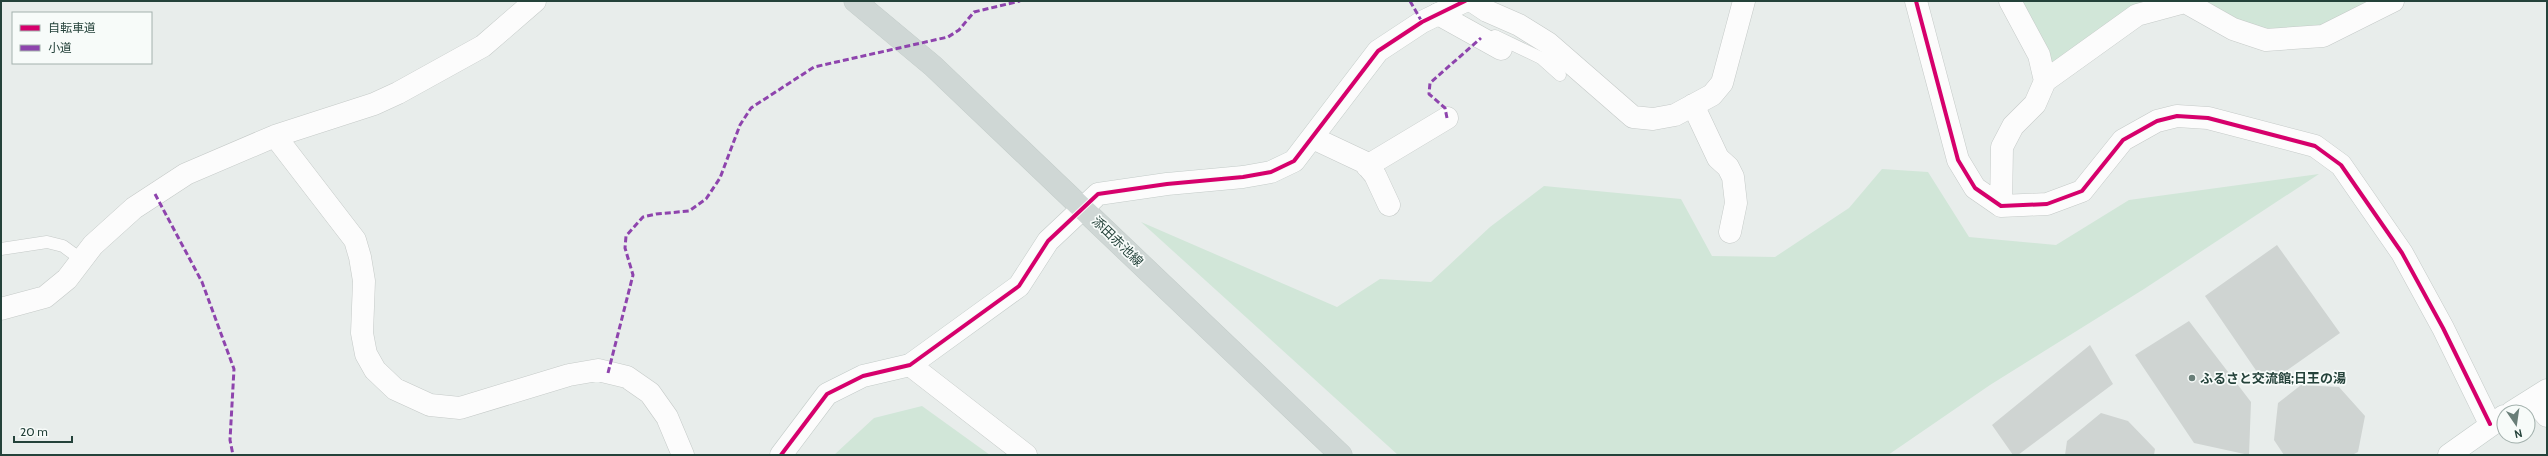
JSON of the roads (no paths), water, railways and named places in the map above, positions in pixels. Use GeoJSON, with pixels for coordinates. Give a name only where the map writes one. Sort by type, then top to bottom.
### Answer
{"type":"FeatureCollection","features":[{"type":"Feature","properties":{"kind":"main road","name":"添田赤池線"},"geometry":{"type":"LineString","coordinates":[[855,1],[933,66],[1082,206],[1341,455]]}},
{"type":"Feature","properties":{"kind":"street"},"geometry":{"type":"LineString","coordinates":[[1,309],[45,297],[66,279],[93,245],[134,208],[186,174],[275,136],[374,104],[398,93],[483,46],[535,1]]}},
{"type":"Feature","properties":{"kind":"street"},"geometry":{"type":"LineString","coordinates":[[782,455],[827,394],[863,376],[910,365],[1019,286],[1048,241],[1082,206],[1098,194],[1271,172],[1294,161],[1378,51],[1447,18],[1465,1]]}},
{"type":"Feature","properties":{"kind":"street"},"geometry":{"type":"LineString","coordinates":[[1472,1],[1487,11],[1519,24],[1548,43],[1634,117],[1653,120],[1668,117],[1712,95],[1722,83],[1744,1]]}},
{"type":"Feature","properties":{"kind":"street"},"geometry":{"type":"LineString","coordinates":[[1916,1],[1958,160],[1975,188],[2001,206],[2047,204],[2082,191],[2123,140],[2157,121],[2177,116],[2208,118],[2315,146],[2341,165],[2402,253],[2443,328],[2496,418]]}},
{"type":"Feature","properties":{"kind":"street"},"geometry":{"type":"LineString","coordinates":[[2010,1],[2039,55],[2045,81]]}},
{"type":"Feature","properties":{"kind":"street"},"geometry":{"type":"LineString","coordinates":[[2001,206],[2002,147],[2013,126],[2035,104],[2045,81],[2137,15],[2186,2],[2233,29],[2266,40],[2323,36],[2393,1]]}},
{"type":"Feature","properties":{"kind":"street"},"geometry":{"type":"LineString","coordinates":[[1447,18],[1501,50]]}},
{"type":"Feature","properties":{"kind":"street"},"geometry":{"type":"LineString","coordinates":[[1693,105],[1718,158],[1728,167],[1733,177],[1736,203],[1730,232]]}},
{"type":"Feature","properties":{"kind":"street"},"geometry":{"type":"LineString","coordinates":[[1367,166],[1446,118]]}},
{"type":"Feature","properties":{"kind":"street"},"geometry":{"type":"LineString","coordinates":[[275,136],[355,240],[360,257],[364,281],[362,333],[366,354],[375,370],[395,389],[430,405],[460,408],[570,375],[603,371],[627,377],[650,392],[667,417],[683,455]]}},
{"type":"Feature","properties":{"kind":"street"},"geometry":{"type":"LineString","coordinates":[[1313,138],[1337,147],[1367,166],[1375,175],[1389,205]]}},
{"type":"Feature","properties":{"kind":"street"},"geometry":{"type":"LineString","coordinates":[[910,365],[1026,455]]}},
{"type":"Feature","properties":{"kind":"street"},"geometry":{"type":"LineString","coordinates":[[2525,404],[2540,395],[2547,416]]}},
{"type":"Feature","properties":{"kind":"street"},"geometry":{"type":"LineString","coordinates":[[2449,455],[2496,421]]}},
{"type":"Feature","properties":{"kind":"lane"},"geometry":{"type":"LineString","coordinates":[[1447,18],[1498,37],[1541,58],[1560,75]]}},
{"type":"Feature","properties":{"kind":"lane"},"geometry":{"type":"LineString","coordinates":[[1,249],[47,242],[63,246],[82,260]]}},
{"type":"Feature","properties":{"kind":"place","name":"ふるさと交流館;日王の湯"},"geometry":{"type":"Point","coordinates":[2192,378]}}]}
